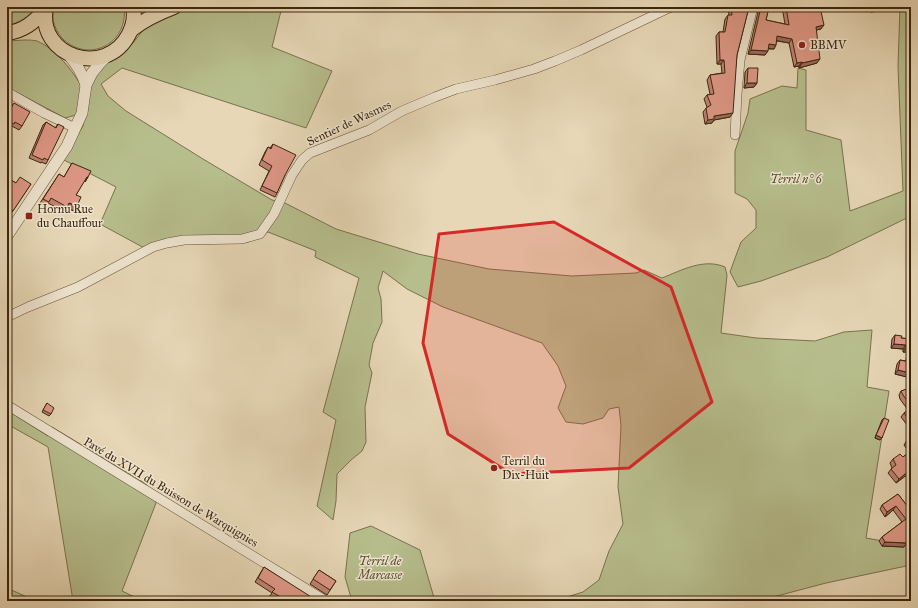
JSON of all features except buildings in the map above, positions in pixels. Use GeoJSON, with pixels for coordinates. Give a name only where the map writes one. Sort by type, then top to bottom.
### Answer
{"type":"FeatureCollection","features":[{"type":"Feature","properties":{"kind":"main road"},"geometry":{"type":"LineString","coordinates":[[45,8],[46,25],[52,39],[58,47],[67,53],[81,58],[96,59],[110,54],[119,48],[126,40],[134,20],[133,7]]}},
{"type":"Feature","properties":{"kind":"main road"},"geometry":{"type":"LineString","coordinates":[[145,7],[154,10],[170,9]]}},
{"type":"Feature","properties":{"kind":"main road"},"geometry":{"type":"LineString","coordinates":[[11,33],[27,27],[37,19],[45,8]]}},
{"type":"Feature","properties":{"kind":"main road"},"geometry":{"type":"LineString","coordinates":[[131,30],[142,21],[170,9]]}},
{"type":"Feature","properties":{"kind":"main road"},"geometry":{"type":"LineString","coordinates":[[11,33],[28,32],[52,39]]}},
{"type":"Feature","properties":{"kind":"street","name":"Sentier de Wasmes"},"geometry":{"type":"LineString","coordinates":[[7,317],[78,287],[153,247],[184,240],[242,240],[260,234],[274,214],[292,175],[302,160],[310,153],[369,130],[402,111],[449,91],[556,61],[672,7]]}},
{"type":"Feature","properties":{"kind":"street"},"geometry":{"type":"LineString","coordinates":[[735,135],[740,60],[753,7]]}},
{"type":"Feature","properties":{"kind":"street"},"geometry":{"type":"LineString","coordinates":[[67,53],[76,62],[86,85]]}},
{"type":"Feature","properties":{"kind":"street"},"geometry":{"type":"LineString","coordinates":[[7,236],[66,146],[82,113],[86,85],[92,73],[110,54]]}},
{"type":"Feature","properties":{"kind":"street"},"geometry":{"type":"LineString","coordinates":[[7,92],[44,113],[75,128]]}},
{"type":"Feature","properties":{"kind":"street","name":"Pavé du XVII du Buisson de Warquignies"},"geometry":{"type":"LineString","coordinates":[[7,405],[323,599]]}},
{"type":"Feature","properties":{"kind":"highlighted area"},"geometry":{"type":"Polygon","coordinates":[[[554,222],[671,287],[712,402],[629,468],[511,474],[448,434],[423,343],[439,234],[554,222]]]}},
{"type":"Feature","properties":{"kind":"green space"},"geometry":{"type":"Polygon","coordinates":[[[7,7],[37,7],[37,12],[23,21],[7,26],[7,7]]]}},
{"type":"Feature","properties":{"kind":"green space"},"geometry":{"type":"Polygon","coordinates":[[[54,7],[124,7],[124,20],[120,31],[114,40],[105,46],[84,50],[73,46],[59,35],[53,19],[54,7]]]}},
{"type":"Feature","properties":{"kind":"green space"},"geometry":{"type":"Polygon","coordinates":[[[186,7],[282,7],[272,47],[332,71],[306,128],[122,68],[101,84],[108,96],[126,111],[272,200],[283,202],[336,229],[418,254],[489,269],[572,276],[636,273],[644,270],[662,278],[701,264],[725,267],[727,275],[721,333],[756,338],[815,341],[844,332],[872,330],[867,387],[889,391],[866,538],[911,546],[911,565],[826,583],[758,601],[554,601],[583,592],[599,580],[609,551],[623,524],[618,487],[621,426],[619,407],[609,409],[603,418],[583,424],[566,422],[558,408],[566,386],[558,366],[542,343],[443,307],[407,289],[383,271],[378,288],[381,299],[382,322],[373,343],[369,365],[372,373],[365,407],[366,442],[362,451],[337,474],[336,501],[333,520],[317,506],[336,420],[323,412],[359,278],[315,257],[316,251],[268,232],[248,242],[188,243],[148,250],[100,224],[116,187],[62,159],[83,126],[92,80],[104,64],[133,43],[143,30],[158,19],[186,7]]]}},
{"type":"Feature","properties":{"kind":"green space","name":"Terril n° 6"},"geometry":{"type":"Polygon","coordinates":[[[900,7],[911,7],[911,216],[827,257],[761,281],[738,287],[730,272],[741,242],[756,228],[756,210],[747,199],[735,193],[735,151],[748,113],[750,99],[782,86],[797,88],[798,68],[806,70],[806,130],[841,140],[850,211],[903,191],[898,66],[900,7]]]}},
{"type":"Feature","properties":{"kind":"green space"},"geometry":{"type":"Polygon","coordinates":[[[7,41],[37,41],[51,49],[74,75],[83,89],[76,115],[65,118],[7,87],[7,41]]]}},
{"type":"Feature","properties":{"kind":"green space"},"geometry":{"type":"Polygon","coordinates":[[[7,410],[48,436],[52,427],[146,484],[156,503],[122,591],[143,601],[73,601],[48,447],[7,424],[7,410]]]}},
{"type":"Feature","properties":{"kind":"green space","name":"Terril de Marcasse"},"geometry":{"type":"Polygon","coordinates":[[[371,526],[420,550],[435,601],[352,601],[345,577],[350,533],[371,526]]]}},
{"type":"Feature","properties":{"kind":"green space"},"geometry":{"type":"Polygon","coordinates":[[[7,588],[36,601],[7,601],[7,588]]]}},
{"type":"Feature","properties":{"kind":"place","name":"BBMV"},"geometry":{"type":"Point","coordinates":[802,45]}},
{"type":"Feature","properties":{"kind":"place","name":"Hornu Rue du Chauffour"},"geometry":{"type":"Point","coordinates":[29,216]}},
{"type":"Feature","properties":{"kind":"place","name":"Terril du Dix-Huit"},"geometry":{"type":"Point","coordinates":[494,468]}}]}
